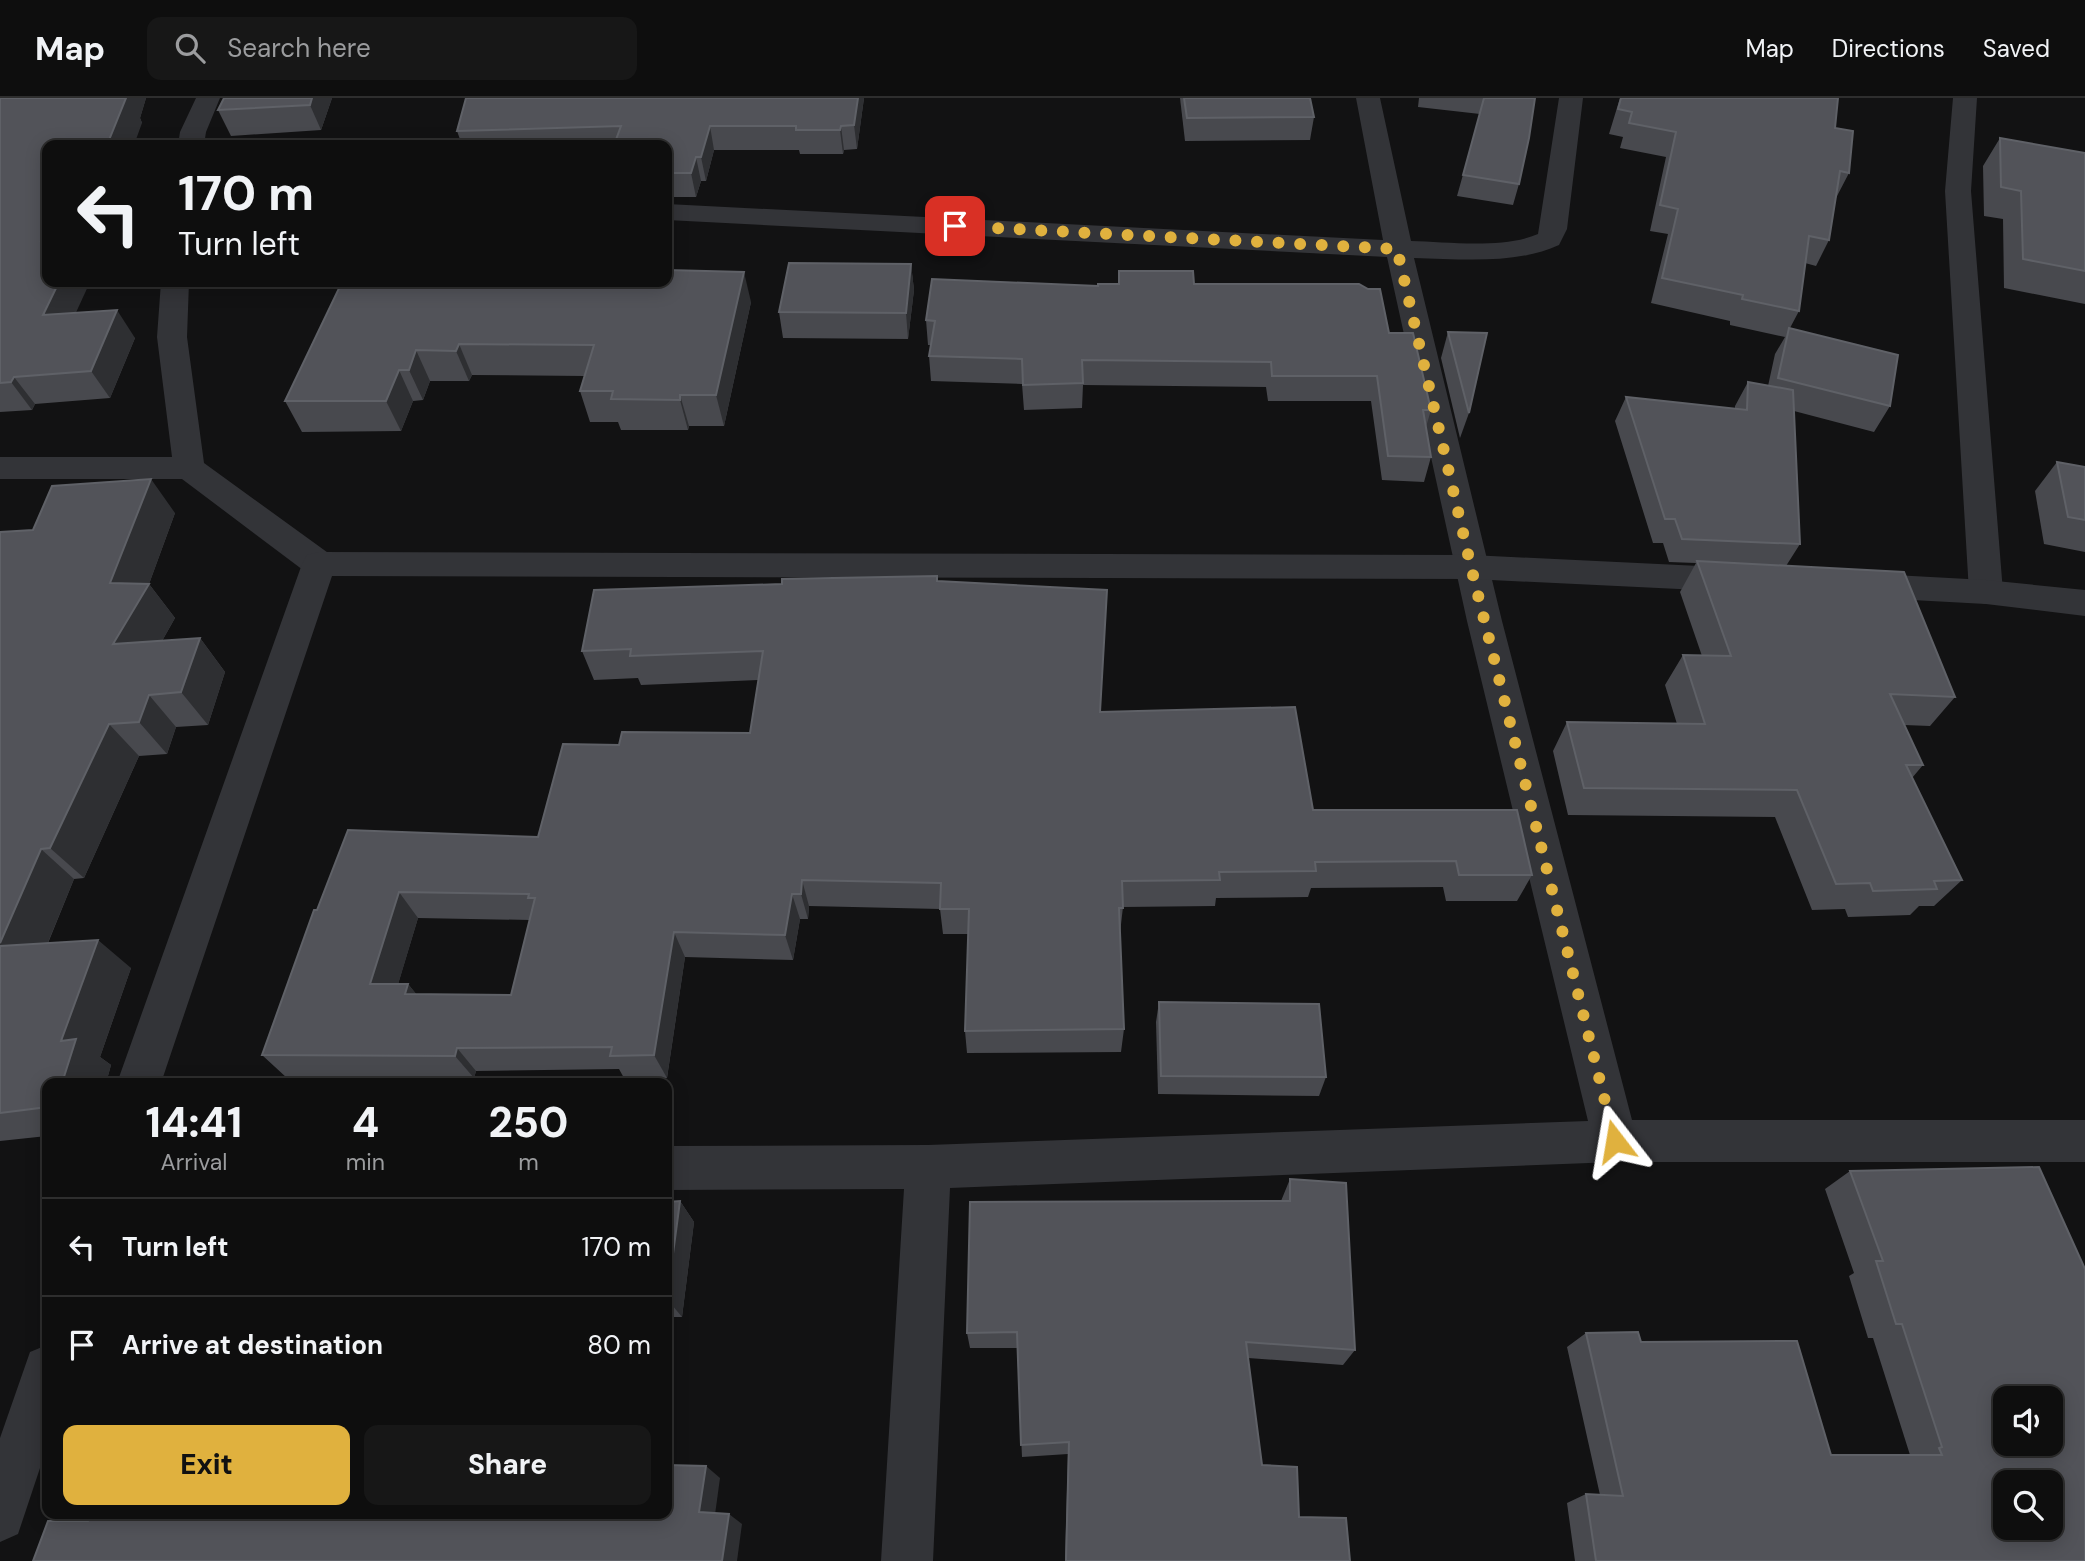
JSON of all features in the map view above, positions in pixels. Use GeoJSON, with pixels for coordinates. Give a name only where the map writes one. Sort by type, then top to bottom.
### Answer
{"type":"FeatureCollection","features":[{"type":"Feature","properties":{"kind":"street"},"geometry":{"type":"LineString","coordinates":[[191,140],[192,132],[208,98]]}},
{"type":"Feature","properties":{"kind":"street"},"geometry":{"type":"LineString","coordinates":[[1368,98],[1397,249],[1471,567],[1615,1141]]}},
{"type":"Feature","properties":{"kind":"street"},"geometry":{"type":"LineString","coordinates":[[672,212],[1397,249],[1507,249],[1531,246],[1549,238],[1554,229],[1571,98]]}},
{"type":"Feature","properties":{"kind":"street"},"geometry":{"type":"LineString","coordinates":[[1965,98],[1958,191],[1986,592]]}},
{"type":"Feature","properties":{"kind":"street"},"geometry":{"type":"LineString","coordinates":[[175,287],[172,337],[189,468]]}},
{"type":"Feature","properties":{"kind":"street"},"geometry":{"type":"LineString","coordinates":[[0,468],[189,468],[319,564],[1471,567],[1777,581]]}},
{"type":"Feature","properties":{"kind":"street"},"geometry":{"type":"LineString","coordinates":[[141,1078],[319,564]]}},
{"type":"Feature","properties":{"kind":"street"},"geometry":{"type":"LineString","coordinates":[[1833,584],[1986,592],[2085,603]]}},
{"type":"Feature","properties":{"kind":"street"},"geometry":{"type":"LineString","coordinates":[[672,1168],[928,1167],[1615,1141],[2085,1141]]}},
{"type":"Feature","properties":{"kind":"street"},"geometry":{"type":"LineString","coordinates":[[907,1561],[928,1167]]}},
{"type":"Feature","properties":{"kind":"street"},"geometry":{"type":"LineString","coordinates":[[0,1517],[15,1422],[42,1377]]}},
{"type":"Feature","properties":{"kind":"building"},"geometry":{"type":"Polygon","coordinates":[[[0,98],[126,98],[109,140],[42,140],[42,287],[57,287],[43,315],[117,310],[91,371],[14,377],[11,382],[0,383],[0,98]]]}},
{"type":"Feature","properties":{"kind":"building"},"geometry":{"type":"Polygon","coordinates":[[[224,98],[312,98],[310,105],[218,110],[224,98]]]}},
{"type":"Feature","properties":{"kind":"building"},"geometry":{"type":"Polygon","coordinates":[[[466,98],[858,98],[854,125],[841,126],[840,130],[796,130],[796,126],[710,126],[701,157],[696,157],[691,173],[672,173],[672,140],[616,140],[621,126],[457,131],[466,98]]]}},
{"type":"Feature","properties":{"kind":"building"},"geometry":{"type":"Polygon","coordinates":[[[1184,98],[1310,98],[1314,117],[1187,118],[1184,98]]]}},
{"type":"Feature","properties":{"kind":"building"},"geometry":{"type":"Polygon","coordinates":[[[1484,98],[1535,98],[1519,184],[1463,175],[1484,98]]]}},
{"type":"Feature","properties":{"kind":"building"},"geometry":{"type":"Polygon","coordinates":[[[1621,98],[1838,98],[1835,128],[1853,131],[1849,173],[1840,171],[1829,240],[1809,236],[1799,311],[1742,299],[1743,295],[1662,278],[1678,209],[1660,205],[1676,132],[1629,123],[1632,112],[1618,109],[1621,98]]]}},
{"type":"Feature","properties":{"kind":"building"},"geometry":{"type":"Polygon","coordinates":[[[2000,138],[2085,153],[2085,271],[2023,259],[2021,191],[2001,187],[2000,138]]]}},
{"type":"Feature","properties":{"kind":"building"},"geometry":{"type":"Polygon","coordinates":[[[789,263],[911,264],[906,313],[779,312],[789,263]]]}},
{"type":"Feature","properties":{"kind":"building"},"geometry":{"type":"Polygon","coordinates":[[[672,270],[744,272],[716,395],[680,395],[680,400],[611,399],[613,391],[580,391],[594,345],[459,344],[456,351],[416,350],[409,370],[399,370],[386,401],[285,401],[340,287],[672,287],[672,270]]]}},
{"type":"Feature","properties":{"kind":"building"},"geometry":{"type":"Polygon","coordinates":[[[1119,271],[1193,271],[1194,284],[1359,284],[1368,289],[1380,289],[1389,333],[1413,333],[1431,410],[1423,410],[1431,457],[1388,456],[1377,376],[1272,376],[1271,362],[1082,360],[1083,383],[1023,385],[1022,359],[929,356],[935,321],[926,320],[932,279],[1098,286],[1119,284],[1119,271]]]}},
{"type":"Feature","properties":{"kind":"building"},"geometry":{"type":"Polygon","coordinates":[[[1789,328],[1898,355],[1890,406],[1778,378],[1789,328]]]}},
{"type":"Feature","properties":{"kind":"building"},"geometry":{"type":"Polygon","coordinates":[[[1448,332],[1487,333],[1469,413],[1448,332]]]}},
{"type":"Feature","properties":{"kind":"building"},"geometry":{"type":"Polygon","coordinates":[[[1748,382],[1793,390],[1800,544],[1682,539],[1675,519],[1665,519],[1626,397],[1747,410],[1748,382]]]}},
{"type":"Feature","properties":{"kind":"building"},"geometry":{"type":"Polygon","coordinates":[[[2057,462],[2085,467],[2085,520],[2068,517],[2057,462]]]}},
{"type":"Feature","properties":{"kind":"building"},"geometry":{"type":"Polygon","coordinates":[[[151,479],[110,583],[149,584],[113,644],[200,638],[181,692],[149,695],[139,722],[109,724],[50,848],[41,849],[0,943],[0,532],[33,530],[52,486],[151,479]]]}},
{"type":"Feature","properties":{"kind":"building"},"geometry":{"type":"Polygon","coordinates":[[[1697,561],[1904,572],[1955,697],[1890,694],[1923,765],[1906,765],[1962,880],[1934,881],[1937,889],[1873,891],[1870,883],[1836,884],[1797,790],[1584,788],[1567,722],[1705,724],[1683,655],[1731,656],[1697,561]]]}},
{"type":"Feature","properties":{"kind":"building"},"geometry":{"type":"Polygon","coordinates":[[[937,576],[937,581],[1107,590],[1100,712],[1295,707],[1313,810],[1517,810],[1532,875],[1459,875],[1456,861],[1315,862],[1316,871],[1219,872],[1220,880],[1122,881],[1123,908],[1119,908],[1124,1029],[965,1031],[969,909],[940,909],[941,883],[802,880],[801,894],[792,894],[785,935],[674,932],[654,1055],[610,1056],[612,1047],[457,1048],[455,1056],[262,1055],[314,910],[317,910],[348,830],[538,837],[563,744],[619,745],[622,732],[750,733],[763,651],[630,656],[631,649],[582,651],[594,590],[782,584],[782,579],[937,576]],[[399,892],[370,984],[408,984],[405,994],[511,995],[535,898],[528,898],[529,894],[399,892]]]}},
{"type":"Feature","properties":{"kind":"building"},"geometry":{"type":"Polygon","coordinates":[[[98,940],[61,1041],[76,1039],[64,1078],[42,1078],[42,1108],[0,1113],[0,946],[98,940]]]}},
{"type":"Feature","properties":{"kind":"building"},"geometry":{"type":"Polygon","coordinates":[[[1159,1002],[1319,1004],[1326,1077],[1161,1076],[1159,1002]]]}},
{"type":"Feature","properties":{"kind":"building"},"geometry":{"type":"Polygon","coordinates":[[[2039,1167],[2085,1269],[2085,1561],[1596,1561],[1586,1494],[1623,1496],[1586,1333],[1638,1332],[1641,1342],[1797,1341],[1831,1455],[1942,1455],[1939,1448],[1942,1447],[1902,1324],[1896,1324],[1876,1261],[1883,1261],[1850,1171],[2039,1167]]]}},
{"type":"Feature","properties":{"kind":"building"},"geometry":{"type":"Polygon","coordinates":[[[1290,1179],[1346,1183],[1355,1350],[1246,1342],[1262,1465],[1297,1467],[1299,1517],[1346,1518],[1350,1561],[1066,1561],[1069,1442],[1021,1445],[1017,1332],[967,1333],[970,1202],[1290,1201],[1290,1179]]]}},
{"type":"Feature","properties":{"kind":"building"},"geometry":{"type":"Polygon","coordinates":[[[680,1201],[672,1261],[672,1202],[680,1201]]]}},
{"type":"Feature","properties":{"kind":"building"},"geometry":{"type":"Polygon","coordinates":[[[672,1465],[706,1466],[699,1512],[729,1514],[722,1561],[33,1561],[48,1521],[672,1519],[672,1465]]]}},
{"type":"Feature","properties":{"kind":"route"},"geometry":{"type":"LineString","coordinates":[[955,226],[1397,249],[1471,567],[1615,1141]]}}]}
